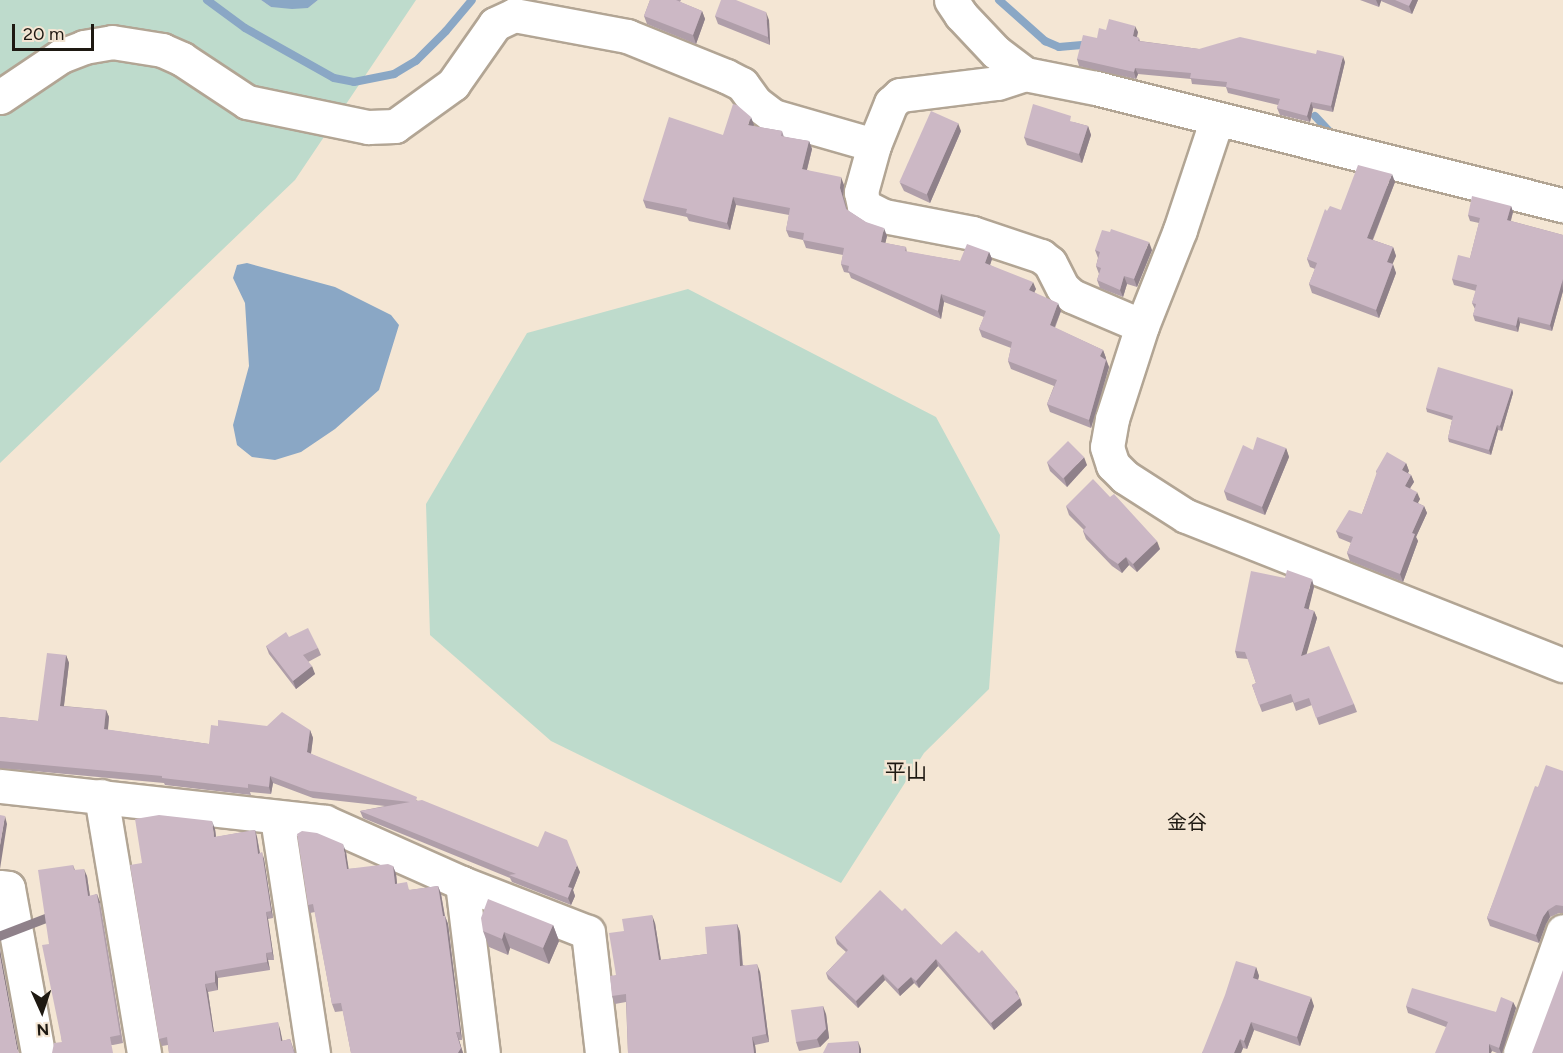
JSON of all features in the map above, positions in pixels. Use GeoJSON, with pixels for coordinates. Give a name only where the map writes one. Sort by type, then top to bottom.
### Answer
{"type":"FeatureCollection","features":[{"type":"Feature","properties":{"kind":"street"},"geometry":{"type":"LineString","coordinates":[[951,0],[961,15],[996,52],[1025,74],[1096,88],[1563,205]]}},
{"type":"Feature","properties":{"kind":"street"},"geometry":{"type":"LineString","coordinates":[[0,97],[61,56],[84,47],[112,42],[162,50],[182,59],[247,102],[368,127],[395,126],[453,84],[495,24],[514,15],[627,36],[742,84],[756,103],[773,116],[874,145]]}},
{"type":"Feature","properties":{"kind":"street"},"geometry":{"type":"LineString","coordinates":[[1025,74],[997,83],[900,95],[891,103],[874,145],[861,192],[864,206],[884,216],[972,233],[1041,256],[1050,263],[1063,288],[1072,296],[1142,326]]}},
{"type":"Feature","properties":{"kind":"street"},"geometry":{"type":"LineString","coordinates":[[1217,119],[1180,230],[1142,326],[1112,419],[1107,447],[1113,465],[1125,477],[1186,516],[1563,665]]}},
{"type":"Feature","properties":{"kind":"street"},"geometry":{"type":"LineString","coordinates":[[0,786],[325,822],[462,883],[588,932],[602,1053]]}},
{"type":"Feature","properties":{"kind":"street"},"geometry":{"type":"LineString","coordinates":[[100,796],[144,1053]]}},
{"type":"Feature","properties":{"kind":"street"},"geometry":{"type":"LineString","coordinates":[[277,818],[313,1053]]}},
{"type":"Feature","properties":{"kind":"street"},"geometry":{"type":"LineString","coordinates":[[462,883],[483,1053]]}},
{"type":"Feature","properties":{"kind":"street"},"geometry":{"type":"LineString","coordinates":[[0,887],[8,888],[38,1053]]}},
{"type":"Feature","properties":{"kind":"street"},"geometry":{"type":"LineString","coordinates":[[1520,1053],[1563,931]]}},
{"type":"Feature","properties":{"kind":"green space"},"geometry":{"type":"Polygon","coordinates":[[[0,0],[261,0],[271,7],[308,8],[318,0],[416,0],[295,180],[0,463],[0,0]]]}},
{"type":"Feature","properties":{"kind":"green space"},"geometry":{"type":"Polygon","coordinates":[[[688,289],[936,417],[1000,535],[989,689],[924,753],[841,883],[551,741],[430,635],[426,504],[527,333],[688,289]]]}},
{"type":"Feature","properties":{"kind":"water"},"geometry":{"type":"Polygon","coordinates":[[[261,0],[318,0],[308,8],[292,9],[271,7],[261,0]]]}},
{"type":"Feature","properties":{"kind":"water"},"geometry":{"type":"Polygon","coordinates":[[[247,263],[335,287],[391,315],[399,325],[379,390],[335,429],[301,452],[275,460],[252,457],[237,445],[233,425],[249,366],[245,303],[233,278],[237,265],[247,263]]]}},
{"type":"Feature","properties":{"kind":"building"},"geometry":{"type":"Polygon","coordinates":[[[650,0],[676,0],[702,11],[693,35],[644,16],[650,0]]]}},
{"type":"Feature","properties":{"kind":"building"},"geometry":{"type":"Polygon","coordinates":[[[721,0],[736,0],[766,12],[768,37],[715,16],[721,0]]]}},
{"type":"Feature","properties":{"kind":"building"},"geometry":{"type":"Polygon","coordinates":[[[1395,0],[1412,0],[1409,6],[1395,0]]]}},
{"type":"Feature","properties":{"kind":"building"},"geometry":{"type":"Polygon","coordinates":[[[1109,19],[1135,26],[1133,36],[1139,38],[1138,41],[1199,49],[1240,37],[1316,54],[1317,50],[1343,56],[1331,106],[1311,102],[1307,116],[1277,108],[1280,99],[1226,87],[1227,82],[1190,78],[1191,73],[1135,68],[1134,72],[1077,59],[1083,35],[1097,38],[1099,28],[1106,30],[1109,19]]]}},
{"type":"Feature","properties":{"kind":"building"},"geometry":{"type":"Polygon","coordinates":[[[733,104],[751,117],[748,125],[782,131],[781,136],[809,141],[802,169],[841,177],[840,188],[846,209],[866,222],[884,228],[881,242],[906,247],[905,251],[960,261],[967,244],[989,252],[985,263],[1033,282],[1029,290],[1058,303],[1050,325],[1103,350],[1100,356],[1106,360],[1089,420],[1047,404],[1057,380],[1008,361],[1012,342],[979,329],[986,311],[941,294],[938,311],[848,271],[849,266],[841,264],[844,248],[803,240],[804,233],[786,230],[790,208],[733,197],[727,223],[686,213],[687,209],[643,200],[669,117],[723,135],[733,104]]]}},
{"type":"Feature","properties":{"kind":"building"},"geometry":{"type":"Polygon","coordinates":[[[1033,104],[1071,116],[1070,121],[1088,126],[1079,154],[1024,137],[1033,104]]]}},
{"type":"Feature","properties":{"kind":"building"},"geometry":{"type":"Polygon","coordinates":[[[931,111],[958,123],[927,194],[899,182],[931,111]]]}},
{"type":"Feature","properties":{"kind":"building"},"geometry":{"type":"Polygon","coordinates":[[[1358,165],[1392,174],[1367,238],[1393,247],[1387,262],[1393,264],[1376,310],[1309,284],[1317,263],[1307,259],[1325,209],[1327,211],[1330,206],[1341,210],[1358,165]]]}},
{"type":"Feature","properties":{"kind":"building"},"geometry":{"type":"Polygon","coordinates":[[[1472,196],[1511,206],[1507,220],[1563,235],[1563,279],[1550,325],[1518,317],[1516,326],[1473,315],[1476,304],[1472,303],[1477,285],[1452,279],[1458,255],[1470,258],[1480,218],[1468,215],[1472,196]]]}},
{"type":"Feature","properties":{"kind":"building"},"geometry":{"type":"Polygon","coordinates":[[[1111,229],[1149,242],[1134,279],[1124,276],[1120,290],[1097,280],[1101,268],[1096,266],[1100,252],[1095,250],[1102,230],[1110,232],[1111,229]]]}},
{"type":"Feature","properties":{"kind":"building"},"geometry":{"type":"Polygon","coordinates":[[[1438,367],[1512,389],[1500,426],[1497,425],[1489,450],[1448,438],[1453,416],[1426,408],[1438,367]]]}},
{"type":"Feature","properties":{"kind":"building"},"geometry":{"type":"Polygon","coordinates":[[[1257,437],[1286,448],[1262,507],[1224,491],[1243,445],[1253,450],[1257,437]]]}},
{"type":"Feature","properties":{"kind":"building"},"geometry":{"type":"Polygon","coordinates":[[[1068,441],[1084,457],[1063,478],[1047,462],[1068,441]]]}},
{"type":"Feature","properties":{"kind":"building"},"geometry":{"type":"Polygon","coordinates":[[[1387,452],[1406,463],[1402,470],[1411,475],[1405,486],[1417,492],[1413,501],[1424,506],[1412,533],[1415,534],[1400,574],[1347,553],[1353,537],[1336,531],[1349,510],[1362,514],[1376,471],[1387,452]]]}},
{"type":"Feature","properties":{"kind":"building"},"geometry":{"type":"Polygon","coordinates":[[[1093,479],[1110,497],[1114,494],[1157,541],[1133,564],[1126,557],[1118,564],[1109,558],[1083,531],[1086,527],[1066,506],[1093,479]]]}},
{"type":"Feature","properties":{"kind":"building"},"geometry":{"type":"Polygon","coordinates":[[[1287,570],[1312,579],[1304,608],[1314,611],[1301,656],[1329,646],[1354,704],[1316,718],[1309,698],[1294,703],[1291,694],[1259,705],[1252,685],[1256,683],[1245,652],[1235,651],[1251,571],[1285,578],[1287,570]]]}},
{"type":"Feature","properties":{"kind":"building"},"geometry":{"type":"Polygon","coordinates":[[[308,628],[318,648],[303,655],[312,666],[293,681],[266,646],[286,632],[289,637],[308,628]]]}},
{"type":"Feature","properties":{"kind":"building"},"geometry":{"type":"Polygon","coordinates":[[[47,653],[66,655],[60,706],[106,710],[104,729],[209,744],[211,725],[218,726],[218,720],[267,726],[282,712],[310,730],[307,752],[417,797],[416,801],[422,800],[538,847],[545,831],[567,840],[577,865],[568,887],[572,888],[568,898],[509,875],[516,874],[360,811],[410,802],[310,791],[270,776],[269,787],[248,784],[248,788],[162,778],[162,776],[0,761],[0,717],[38,721],[47,653]]]}},
{"type":"Feature","properties":{"kind":"building"},"geometry":{"type":"Polygon","coordinates":[[[1546,765],[1563,771],[1563,906],[1556,905],[1548,910],[1536,935],[1487,918],[1535,786],[1538,787],[1546,765]]]}},
{"type":"Feature","properties":{"kind":"building"},"geometry":{"type":"Polygon","coordinates":[[[0,815],[5,816],[0,845],[0,815]]]}},
{"type":"Feature","properties":{"kind":"building"},"geometry":{"type":"Polygon","coordinates":[[[159,815],[212,821],[214,837],[255,830],[258,854],[262,852],[271,911],[266,912],[272,952],[266,953],[267,962],[215,971],[215,982],[205,984],[213,1032],[278,1022],[281,1041],[290,1039],[294,1053],[169,1053],[167,1037],[159,1039],[130,865],[142,863],[135,819],[159,815]]]}},
{"type":"Feature","properties":{"kind":"building"},"geometry":{"type":"Polygon","coordinates":[[[302,831],[317,833],[343,844],[347,869],[388,864],[393,866],[395,884],[407,882],[409,890],[438,886],[443,916],[445,916],[460,1032],[456,1032],[461,1048],[458,1053],[351,1053],[341,1003],[332,1004],[313,904],[308,905],[297,834],[302,831]]]}},
{"type":"Feature","properties":{"kind":"building"},"geometry":{"type":"Polygon","coordinates":[[[73,865],[74,870],[84,869],[88,896],[97,894],[120,1035],[110,1037],[113,1053],[52,1053],[54,1043],[62,1042],[42,945],[49,944],[38,870],[73,865]]]}},
{"type":"Feature","properties":{"kind":"building"},"geometry":{"type":"Polygon","coordinates":[[[880,890],[902,911],[905,908],[941,945],[956,931],[979,953],[982,950],[1017,991],[1015,992],[1020,998],[991,1023],[936,959],[916,981],[911,977],[898,989],[883,974],[856,1001],[826,973],[848,950],[835,937],[880,890]]]}},
{"type":"Feature","properties":{"kind":"building"},"geometry":{"type":"Polygon","coordinates":[[[488,899],[553,925],[543,948],[504,932],[502,939],[483,931],[481,918],[488,899]]]}},
{"type":"Feature","properties":{"kind":"building"},"geometry":{"type":"Polygon","coordinates":[[[652,915],[659,960],[707,954],[705,927],[737,924],[740,966],[757,964],[766,1034],[752,1037],[754,1053],[628,1053],[626,994],[612,996],[610,976],[616,975],[609,933],[624,931],[622,919],[652,915]]]}},
{"type":"Feature","properties":{"kind":"building"},"geometry":{"type":"Polygon","coordinates":[[[0,957],[17,1049],[19,1053],[0,1053],[0,957]]]}},
{"type":"Feature","properties":{"kind":"building"},"geometry":{"type":"Polygon","coordinates":[[[1236,961],[1256,967],[1253,978],[1311,997],[1297,1037],[1251,1022],[1244,1041],[1240,1039],[1234,1053],[1202,1053],[1225,995],[1236,961]]]}},
{"type":"Feature","properties":{"kind":"building"},"geometry":{"type":"Polygon","coordinates":[[[1563,970],[1563,1053],[1532,1053],[1563,970]]]}},
{"type":"Feature","properties":{"kind":"building"},"geometry":{"type":"Polygon","coordinates":[[[1412,988],[1496,1012],[1501,997],[1513,1002],[1499,1048],[1489,1044],[1489,1053],[1435,1053],[1448,1022],[1406,1006],[1412,988]]]}},
{"type":"Feature","properties":{"kind":"building"},"geometry":{"type":"Polygon","coordinates":[[[823,1006],[826,1029],[817,1039],[796,1042],[791,1010],[823,1006]]]}},
{"type":"Feature","properties":{"kind":"building"},"geometry":{"type":"Polygon","coordinates":[[[858,1041],[859,1053],[823,1053],[828,1043],[858,1041]]]}},
{"type":"Feature","properties":{"kind":"waterway"},"geometry":{"type":"LineString","coordinates":[[207,0],[245,28],[334,78],[354,82],[394,74],[416,61],[446,31],[472,0]]}},
{"type":"Feature","properties":{"kind":"waterway"},"geometry":{"type":"LineString","coordinates":[[999,0],[1045,41],[1059,47],[1082,45]]}},
{"type":"Feature","properties":{"kind":"waterway"},"geometry":{"type":"LineString","coordinates":[[1315,116],[1333,135]]}},
{"type":"Feature","properties":{"kind":"district","name":"平山"},"geometry":{"type":"Point","coordinates":[906,772]}},
{"type":"Feature","properties":{"kind":"district","name":"金谷"},"geometry":{"type":"Point","coordinates":[1187,822]}}]}
